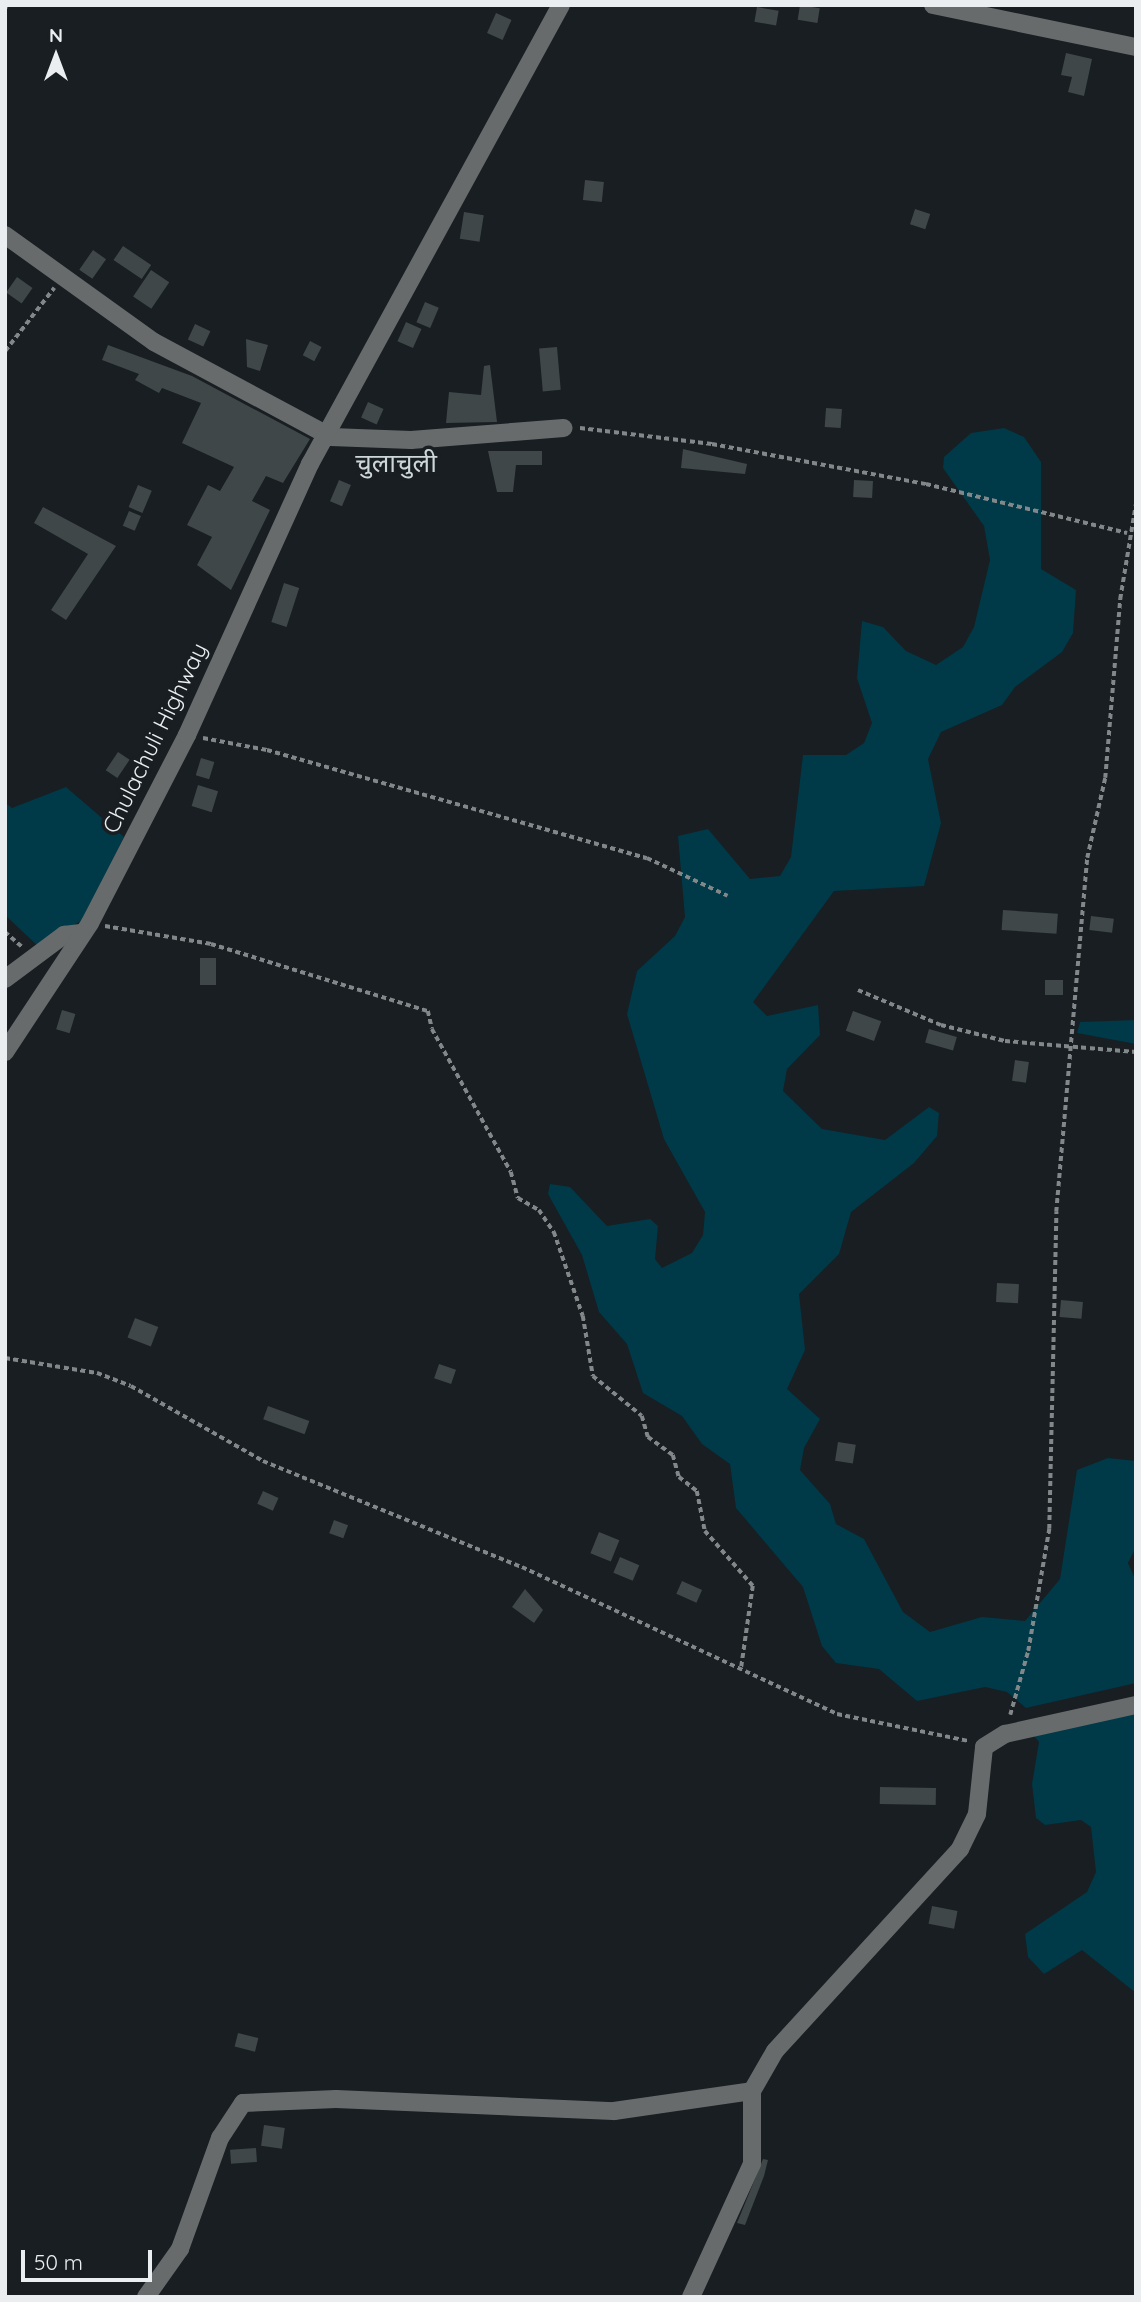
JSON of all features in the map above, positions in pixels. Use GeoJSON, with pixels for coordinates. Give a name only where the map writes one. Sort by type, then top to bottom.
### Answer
{"type":"FeatureCollection","features":[{"type":"Feature","properties":{"kind":"street","name":"Chulachuli Highway"},"geometry":{"type":"LineString","coordinates":[[5,1052],[85,928],[187,735],[310,464],[331,437],[561,5]]}},
{"type":"Feature","properties":{"kind":"street"},"geometry":{"type":"LineString","coordinates":[[933,5],[1136,47]]}},
{"type":"Feature","properties":{"kind":"street"},"geometry":{"type":"LineString","coordinates":[[5,235],[62,279],[154,342],[331,437],[411,440],[564,428]]}},
{"type":"Feature","properties":{"kind":"street"},"geometry":{"type":"LineString","coordinates":[[5,979],[64,935],[85,928]]}},
{"type":"Feature","properties":{"kind":"street"},"geometry":{"type":"LineString","coordinates":[[691,2297],[752,2164],[752,2091],[775,2051],[960,1849],[977,1814],[984,1747],[1005,1734],[1136,1705]]}},
{"type":"Feature","properties":{"kind":"street"},"geometry":{"type":"LineString","coordinates":[[146,2297],[180,2249],[220,2138],[243,2103],[336,2099],[614,2111],[752,2091]]}},
{"type":"Feature","properties":{"kind":"path"},"geometry":{"type":"LineString","coordinates":[[5,351],[62,279]]}},
{"type":"Feature","properties":{"kind":"path"},"geometry":{"type":"LineString","coordinates":[[564,428],[739,449],[926,484],[1127,533]]}},
{"type":"Feature","properties":{"kind":"path"},"geometry":{"type":"LineString","coordinates":[[1005,1734],[1028,1651],[1051,1503],[1056,1212],[1073,1047],[1087,858],[1105,778],[1127,533],[1136,502]]}},
{"type":"Feature","properties":{"kind":"path"},"geometry":{"type":"LineString","coordinates":[[187,735],[267,750],[646,858],[728,896]]}},
{"type":"Feature","properties":{"kind":"path"},"geometry":{"type":"LineString","coordinates":[[85,928],[211,943],[428,1011],[432,1029],[511,1172],[518,1198],[539,1210],[554,1232],[583,1316],[593,1376],[642,1416],[648,1437],[673,1455],[679,1476],[697,1491],[705,1531],[753,1586],[741,1670]]}},
{"type":"Feature","properties":{"kind":"path"},"geometry":{"type":"LineString","coordinates":[[858,990],[941,1026],[1005,1041],[1136,1052]]}},
{"type":"Feature","properties":{"kind":"path"},"geometry":{"type":"LineString","coordinates":[[5,1358],[97,1373],[131,1386],[263,1461],[522,1567],[837,1714],[957,1735],[984,1747]]}},
{"type":"Feature","properties":{"kind":"shaded area"},"geometry":{"type":"Polygon","coordinates":[[[1004,428],[1024,437],[1041,462],[1041,569],[1076,590],[1073,633],[1062,652],[1015,687],[1002,705],[941,732],[928,759],[941,823],[924,886],[834,891],[753,1002],[767,1016],[818,1005],[820,1035],[787,1069],[783,1091],[822,1129],[885,1140],[929,1107],[939,1113],[937,1136],[914,1163],[851,1212],[839,1254],[799,1294],[805,1350],[787,1389],[820,1419],[804,1448],[800,1470],[830,1504],[836,1524],[864,1539],[903,1612],[930,1632],[982,1617],[1025,1621],[1060,1579],[1077,1470],[1108,1458],[1136,1461],[1136,1547],[1128,1563],[1136,1581],[1136,1683],[1026,1708],[1007,1692],[985,1687],[917,1701],[879,1669],[836,1663],[822,1646],[803,1587],[736,1508],[730,1464],[702,1444],[682,1416],[643,1393],[627,1344],[599,1312],[582,1255],[548,1194],[550,1184],[570,1187],[607,1226],[650,1219],[658,1226],[655,1259],[662,1268],[692,1253],[703,1235],[705,1212],[664,1139],[627,1014],[637,971],[675,936],[685,917],[678,836],[708,829],[750,879],[780,876],[791,857],[803,755],[846,755],[864,743],[872,723],[857,678],[862,621],[883,627],[906,651],[936,665],[963,647],[974,627],[990,560],[984,526],[943,468],[944,457],[971,433],[1004,428]]]}},
{"type":"Feature","properties":{"kind":"shaded area"},"geometry":{"type":"Polygon","coordinates":[[[66,787],[124,837],[82,920],[39,947],[5,915],[5,803],[12,808],[66,787]]]}},
{"type":"Feature","properties":{"kind":"shaded area"},"geometry":{"type":"Polygon","coordinates":[[[1136,1020],[1136,1044],[1077,1033],[1080,1022],[1136,1020]]]}},
{"type":"Feature","properties":{"kind":"shaded area"},"geometry":{"type":"Polygon","coordinates":[[[1136,1698],[1136,1993],[1082,1950],[1044,1974],[1028,1957],[1025,1934],[1087,1892],[1096,1872],[1091,1827],[1081,1820],[1045,1825],[1036,1818],[1032,1784],[1039,1742],[1032,1733],[1136,1698]]]}},
{"type":"Feature","properties":{"kind":"building"},"geometry":{"type":"Polygon","coordinates":[[[800,5],[820,8],[817,23],[798,20],[800,5]]]}},
{"type":"Feature","properties":{"kind":"building"},"geometry":{"type":"Polygon","coordinates":[[[757,7],[779,11],[776,26],[754,22],[757,7]]]}},
{"type":"Feature","properties":{"kind":"building"},"geometry":{"type":"Polygon","coordinates":[[[496,13],[512,20],[503,40],[487,33],[496,13]]]}},
{"type":"Feature","properties":{"kind":"building"},"geometry":{"type":"Polygon","coordinates":[[[1066,53],[1092,59],[1084,96],[1068,92],[1072,77],[1061,75],[1066,53]]]}},
{"type":"Feature","properties":{"kind":"building"},"geometry":{"type":"Polygon","coordinates":[[[585,180],[604,182],[602,202],[583,200],[585,180]]]}},
{"type":"Feature","properties":{"kind":"building"},"geometry":{"type":"Polygon","coordinates":[[[915,209],[930,214],[925,229],[910,224],[915,209]]]}},
{"type":"Feature","properties":{"kind":"building"},"geometry":{"type":"Polygon","coordinates":[[[464,212],[484,215],[480,242],[460,239],[464,212]]]}},
{"type":"Feature","properties":{"kind":"building"},"geometry":{"type":"Polygon","coordinates":[[[123,246],[151,265],[142,279],[113,260],[123,246]]]}},
{"type":"Feature","properties":{"kind":"building"},"geometry":{"type":"Polygon","coordinates":[[[93,250],[106,259],[92,279],[79,270],[93,250]]]}},
{"type":"Feature","properties":{"kind":"building"},"geometry":{"type":"Polygon","coordinates":[[[151,270],[169,282],[151,309],[133,297],[151,270]]]}},
{"type":"Feature","properties":{"kind":"building"},"geometry":{"type":"Polygon","coordinates":[[[17,277],[33,288],[22,303],[6,293],[17,277]]]}},
{"type":"Feature","properties":{"kind":"building"},"geometry":{"type":"Polygon","coordinates":[[[425,302],[439,308],[430,328],[416,322],[425,302]]]}},
{"type":"Feature","properties":{"kind":"building"},"geometry":{"type":"Polygon","coordinates":[[[406,322],[422,329],[413,348],[397,341],[406,322]]]}},
{"type":"Feature","properties":{"kind":"building"},"geometry":{"type":"Polygon","coordinates":[[[195,324],[210,331],[203,347],[188,339],[195,324]]]}},
{"type":"Feature","properties":{"kind":"building"},"geometry":{"type":"Polygon","coordinates":[[[246,339],[268,345],[260,371],[247,367],[246,339]]]}},
{"type":"Feature","properties":{"kind":"building"},"geometry":{"type":"Polygon","coordinates":[[[310,341],[322,347],[314,361],[303,355],[310,341]]]}},
{"type":"Feature","properties":{"kind":"building"},"geometry":{"type":"Polygon","coordinates":[[[108,345],[192,376],[310,439],[283,483],[266,476],[252,501],[270,510],[231,590],[197,565],[212,537],[187,525],[208,485],[220,491],[234,467],[182,443],[201,403],[162,388],[159,393],[135,380],[139,374],[102,360],[108,345]]]}},
{"type":"Feature","properties":{"kind":"building"},"geometry":{"type":"Polygon","coordinates":[[[557,347],[561,390],[543,391],[539,349],[557,347]]]}},
{"type":"Feature","properties":{"kind":"building"},"geometry":{"type":"Polygon","coordinates":[[[490,365],[497,422],[446,423],[449,392],[481,395],[484,366],[490,365]]]}},
{"type":"Feature","properties":{"kind":"building"},"geometry":{"type":"Polygon","coordinates":[[[368,402],[384,409],[377,424],[361,418],[368,402]]]}},
{"type":"Feature","properties":{"kind":"building"},"geometry":{"type":"Polygon","coordinates":[[[826,408],[842,409],[841,428],[825,427],[826,408]]]}},
{"type":"Feature","properties":{"kind":"building"},"geometry":{"type":"Polygon","coordinates":[[[683,449],[747,464],[745,474],[681,468],[683,449]]]}},
{"type":"Feature","properties":{"kind":"building"},"geometry":{"type":"Polygon","coordinates":[[[488,451],[542,451],[542,465],[516,465],[513,492],[497,492],[488,451]]]}},
{"type":"Feature","properties":{"kind":"building"},"geometry":{"type":"Polygon","coordinates":[[[339,480],[351,485],[342,506],[330,501],[339,480]]]}},
{"type":"Feature","properties":{"kind":"building"},"geometry":{"type":"Polygon","coordinates":[[[854,480],[873,481],[872,498],[853,497],[854,480]]]}},
{"type":"Feature","properties":{"kind":"building"},"geometry":{"type":"Polygon","coordinates":[[[138,485],[152,491],[142,513],[129,507],[138,485]]]}},
{"type":"Feature","properties":{"kind":"building"},"geometry":{"type":"Polygon","coordinates":[[[43,507],[116,546],[66,620],[51,610],[88,554],[34,523],[43,507]]]}},
{"type":"Feature","properties":{"kind":"building"},"geometry":{"type":"Polygon","coordinates":[[[129,511],[141,516],[135,531],[123,526],[129,511]]]}},
{"type":"Feature","properties":{"kind":"building"},"geometry":{"type":"Polygon","coordinates":[[[284,583],[299,588],[287,627],[271,622],[284,583]]]}},
{"type":"Feature","properties":{"kind":"building"},"geometry":{"type":"Polygon","coordinates":[[[118,752],[130,760],[117,778],[106,770],[118,752]]]}},
{"type":"Feature","properties":{"kind":"building"},"geometry":{"type":"Polygon","coordinates":[[[201,758],[214,762],[209,779],[196,775],[201,758]]]}},
{"type":"Feature","properties":{"kind":"building"},"geometry":{"type":"Polygon","coordinates":[[[198,785],[218,791],[212,812],[192,806],[198,785]]]}},
{"type":"Feature","properties":{"kind":"building"},"geometry":{"type":"Polygon","coordinates":[[[1003,910],[1058,914],[1056,934],[1002,930],[1003,910]]]}},
{"type":"Feature","properties":{"kind":"building"},"geometry":{"type":"Polygon","coordinates":[[[1091,916],[1114,919],[1112,933],[1089,930],[1091,916]]]}},
{"type":"Feature","properties":{"kind":"building"},"geometry":{"type":"Polygon","coordinates":[[[200,958],[216,958],[216,985],[200,985],[200,958]]]}},
{"type":"Feature","properties":{"kind":"building"},"geometry":{"type":"Polygon","coordinates":[[[1045,980],[1063,980],[1063,995],[1045,995],[1045,980]]]}},
{"type":"Feature","properties":{"kind":"building"},"geometry":{"type":"Polygon","coordinates":[[[62,1010],[75,1014],[70,1033],[56,1029],[62,1010]]]}},
{"type":"Feature","properties":{"kind":"building"},"geometry":{"type":"Polygon","coordinates":[[[853,1011],[881,1021],[874,1041],[846,1031],[853,1011]]]}},
{"type":"Feature","properties":{"kind":"building"},"geometry":{"type":"Polygon","coordinates":[[[929,1029],[957,1037],[953,1050],[925,1042],[929,1029]]]}},
{"type":"Feature","properties":{"kind":"building"},"geometry":{"type":"Polygon","coordinates":[[[1015,1060],[1029,1062],[1026,1083],[1012,1081],[1015,1060]]]}},
{"type":"Feature","properties":{"kind":"building"},"geometry":{"type":"Polygon","coordinates":[[[997,1283],[1019,1284],[1018,1303],[996,1302],[997,1283]]]}},
{"type":"Feature","properties":{"kind":"building"},"geometry":{"type":"Polygon","coordinates":[[[1061,1300],[1083,1302],[1081,1319],[1060,1317],[1061,1300]]]}},
{"type":"Feature","properties":{"kind":"building"},"geometry":{"type":"Polygon","coordinates":[[[135,1318],[158,1327],[151,1347],[127,1338],[135,1318]]]}},
{"type":"Feature","properties":{"kind":"building"},"geometry":{"type":"Polygon","coordinates":[[[439,1364],[456,1370],[451,1384],[434,1378],[439,1364]]]}},
{"type":"Feature","properties":{"kind":"building"},"geometry":{"type":"Polygon","coordinates":[[[268,1406],[309,1421],[305,1434],[263,1419],[268,1406]]]}},
{"type":"Feature","properties":{"kind":"building"},"geometry":{"type":"Polygon","coordinates":[[[838,1442],[856,1445],[853,1464],[835,1461],[838,1442]]]}},
{"type":"Feature","properties":{"kind":"building"},"geometry":{"type":"Polygon","coordinates":[[[263,1491],[279,1498],[273,1511],[257,1504],[263,1491]]]}},
{"type":"Feature","properties":{"kind":"building"},"geometry":{"type":"Polygon","coordinates":[[[334,1520],[348,1525],[343,1538],[329,1533],[334,1520]]]}},
{"type":"Feature","properties":{"kind":"building"},"geometry":{"type":"Polygon","coordinates":[[[599,1532],[619,1540],[611,1562],[590,1553],[599,1532]]]}},
{"type":"Feature","properties":{"kind":"building"},"geometry":{"type":"Polygon","coordinates":[[[620,1557],[639,1565],[633,1581],[613,1573],[620,1557]]]}},
{"type":"Feature","properties":{"kind":"building"},"geometry":{"type":"Polygon","coordinates":[[[682,1581],[702,1590],[696,1603],[676,1594],[682,1581]]]}},
{"type":"Feature","properties":{"kind":"building"},"geometry":{"type":"Polygon","coordinates":[[[525,1589],[543,1610],[534,1623],[512,1607],[525,1589]]]}},
{"type":"Feature","properties":{"kind":"building"},"geometry":{"type":"Polygon","coordinates":[[[880,1787],[936,1788],[936,1805],[880,1804],[880,1787]]]}},
{"type":"Feature","properties":{"kind":"building"},"geometry":{"type":"Polygon","coordinates":[[[932,1906],[958,1911],[954,1929],[929,1924],[932,1906]]]}},
{"type":"Feature","properties":{"kind":"building"},"geometry":{"type":"Polygon","coordinates":[[[238,2033],[258,2038],[255,2052],[235,2047],[238,2033]]]}},
{"type":"Feature","properties":{"kind":"building"},"geometry":{"type":"Polygon","coordinates":[[[264,2125],[285,2128],[282,2149],[261,2146],[264,2125]]]}},
{"type":"Feature","properties":{"kind":"building"},"geometry":{"type":"Polygon","coordinates":[[[256,2148],[257,2162],[231,2164],[230,2150],[256,2148]]]}},
{"type":"Feature","properties":{"kind":"building"},"geometry":{"type":"Polygon","coordinates":[[[763,2159],[768,2160],[764,2176],[745,2225],[737,2223],[763,2159]]]}},
{"type":"Feature","properties":{"kind":"district","name":"चुलाचुली"},"geometry":{"type":"Point","coordinates":[396,463]}}]}
